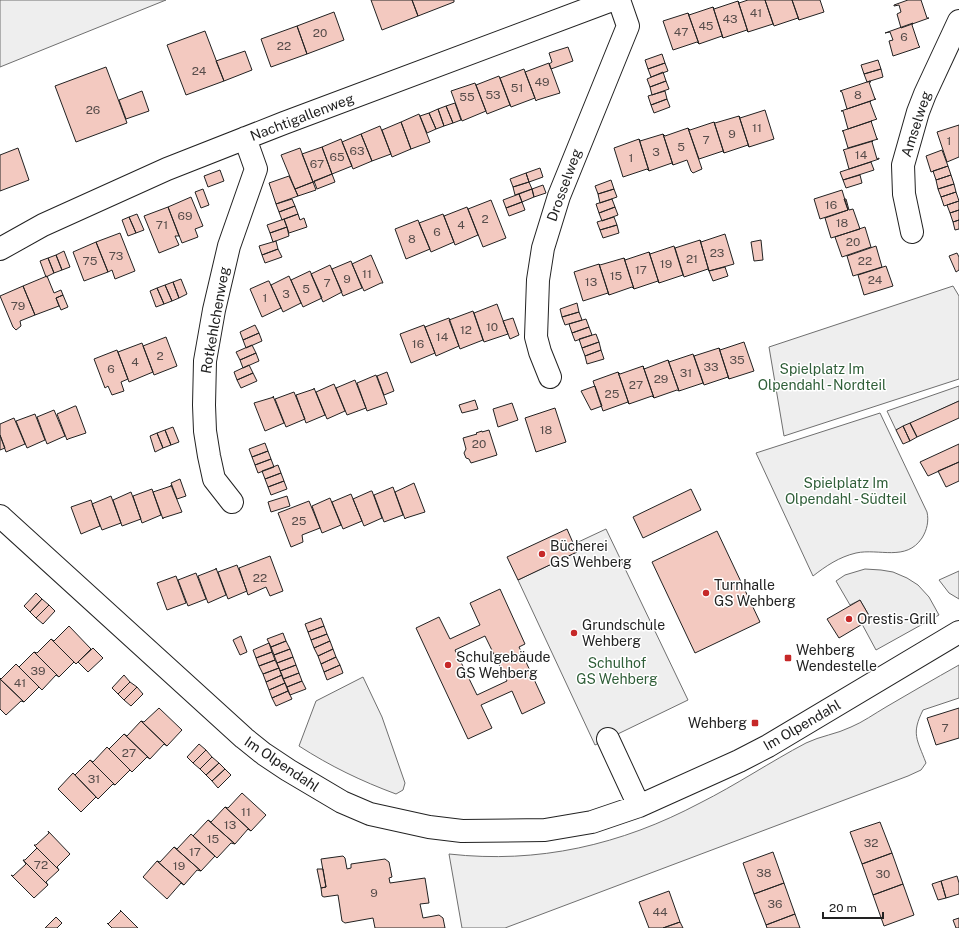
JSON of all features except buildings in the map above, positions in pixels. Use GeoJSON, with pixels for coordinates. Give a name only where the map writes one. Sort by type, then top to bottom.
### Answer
{"type":"FeatureCollection","features":[{"type":"Feature","properties":{"kind":"street","name":"Nachtigallenweg"},"geometry":{"type":"LineString","coordinates":[[0,249],[43,225],[91,202],[154,175],[245,138],[612,0]]}},
{"type":"Feature","properties":{"kind":"street","name":"Drosselweg"},"geometry":{"type":"LineString","coordinates":[[550,377],[536,337],[538,280],[543,248],[559,196],[573,159],[628,26],[620,0]]}},
{"type":"Feature","properties":{"kind":"street","name":"Amselweg"},"geometry":{"type":"LineString","coordinates":[[912,232],[904,194],[903,165],[922,100],[959,21]]}},
{"type":"Feature","properties":{"kind":"street","name":"Rotkehlchenweg"},"geometry":{"type":"LineString","coordinates":[[232,502],[214,479],[209,456],[205,431],[205,361],[214,310],[230,246],[256,169],[245,138]]}},
{"type":"Feature","properties":{"kind":"street","name":"Im Olpendahl"},"geometry":{"type":"LineString","coordinates":[[0,516],[244,738],[264,754],[294,774],[342,802],[370,814],[429,827],[462,831],[545,830],[592,822],[639,806],[739,761],[768,746],[959,632]]}},
{"type":"Feature","properties":{"kind":"street"},"geometry":{"type":"LineString","coordinates":[[608,739],[639,806]]}},
{"type":"Feature","properties":{"kind":"green space"},"geometry":{"type":"Polygon","coordinates":[[[0,0],[166,0],[0,67],[0,0]]]}},
{"type":"Feature","properties":{"kind":"green space","name":"Spielplatz Im Olpendahl - Nordteil"},"geometry":{"type":"Polygon","coordinates":[[[953,286],[959,296],[959,379],[784,436],[769,347],[953,286]]]}},
{"type":"Feature","properties":{"kind":"green space"},"geometry":{"type":"Polygon","coordinates":[[[959,386],[959,401],[896,430],[887,411],[959,386]]]}},
{"type":"Feature","properties":{"kind":"green space","name":"Spielplatz Im Olpendahl - Südteil"},"geometry":{"type":"Polygon","coordinates":[[[880,413],[927,512],[928,522],[925,532],[916,545],[908,550],[892,553],[856,553],[833,562],[813,576],[756,453],[880,413]]]}},
{"type":"Feature","properties":{"kind":"green space","name":"Schulhof GS Wehberg"},"geometry":{"type":"Polygon","coordinates":[[[606,529],[688,700],[595,745],[518,580],[577,552],[574,544],[606,529]]]}},
{"type":"Feature","properties":{"kind":"green space"},"geometry":{"type":"Polygon","coordinates":[[[959,665],[959,698],[923,710],[919,718],[916,731],[918,742],[926,763],[921,770],[505,928],[462,928],[449,854],[515,856],[547,853],[578,848],[640,830],[670,818],[713,796],[806,743],[860,723],[959,665]]]}},
{"type":"Feature","properties":{"kind":"green space"},"geometry":{"type":"Polygon","coordinates":[[[363,677],[382,717],[405,783],[403,790],[396,794],[346,773],[299,746],[316,701],[363,677]]]}},
{"type":"Feature","properties":{"kind":"shaded area"},"geometry":{"type":"Polygon","coordinates":[[[865,569],[893,572],[907,578],[918,585],[929,597],[939,615],[876,650],[862,624],[871,619],[860,600],[850,605],[836,581],[845,575],[865,569]]]}},
{"type":"Feature","properties":{"kind":"shaded area"},"geometry":{"type":"Polygon","coordinates":[[[959,571],[959,599],[949,593],[939,580],[959,571]]]}},
{"type":"Feature","properties":{"kind":"place","name":"Bücherei GS Wehberg"},"geometry":{"type":"Point","coordinates":[542,554]}},
{"type":"Feature","properties":{"kind":"place","name":"Turnhalle GS Wehberg"},"geometry":{"type":"Point","coordinates":[706,593]}},
{"type":"Feature","properties":{"kind":"place","name":"Orestis-Grill"},"geometry":{"type":"Point","coordinates":[849,619]}},
{"type":"Feature","properties":{"kind":"place","name":"Grundschule Wehberg"},"geometry":{"type":"Point","coordinates":[574,633]}},
{"type":"Feature","properties":{"kind":"place","name":"Wehberg Wendestelle"},"geometry":{"type":"Point","coordinates":[788,658]}},
{"type":"Feature","properties":{"kind":"place","name":"Schulgebäude GS Wehberg"},"geometry":{"type":"Point","coordinates":[448,665]}},
{"type":"Feature","properties":{"kind":"place","name":"Wehberg"},"geometry":{"type":"Point","coordinates":[755,723]}}]}
